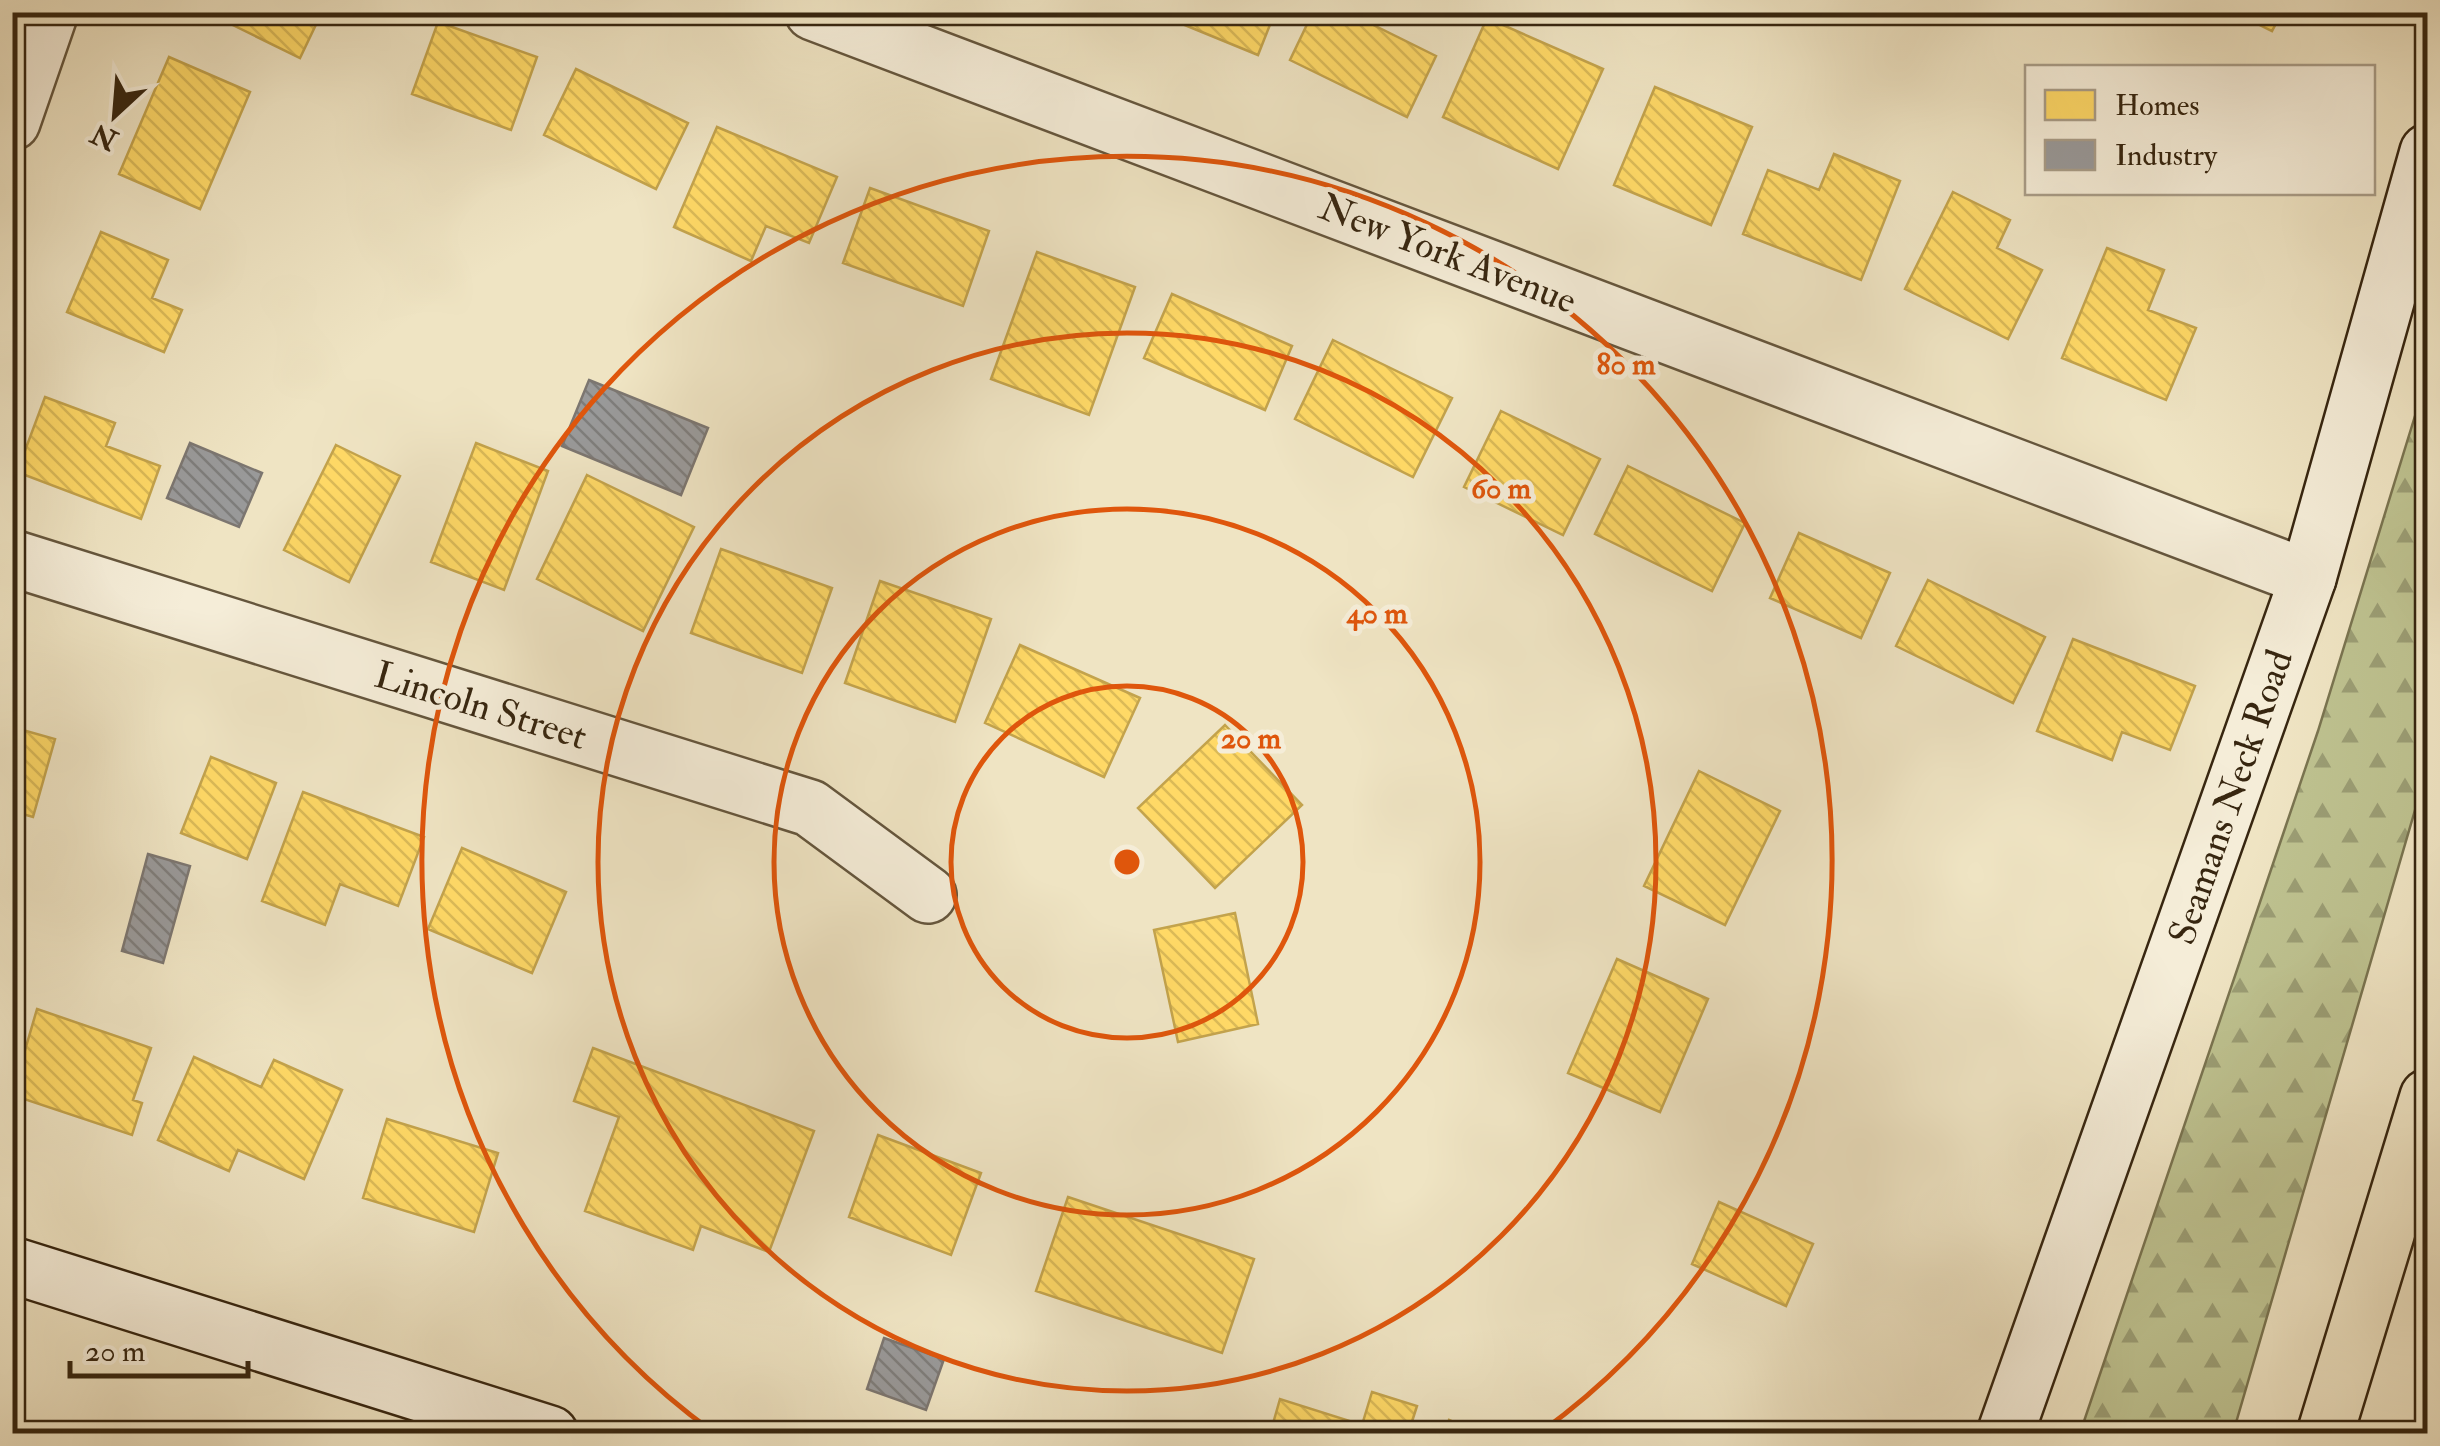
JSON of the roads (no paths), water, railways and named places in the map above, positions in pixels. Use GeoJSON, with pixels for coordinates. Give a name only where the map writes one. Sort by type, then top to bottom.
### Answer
{"type":"FeatureCollection","features":[{"type":"Feature","properties":{"kind":"highway"},"geometry":{"type":"LineString","coordinates":[[2325,1434],[2428,1097]]}},
{"type":"Feature","properties":{"kind":"street"},"geometry":{"type":"LineString","coordinates":[[12,122],[50,12]]}},
{"type":"Feature","properties":{"kind":"street","name":"New York Avenue"},"geometry":{"type":"LineString","coordinates":[[814,12],[2308,578]]}},
{"type":"Feature","properties":{"kind":"street","name":"Seamans Neck Road"},"geometry":{"type":"LineString","coordinates":[[2005,1434],[2308,578],[2428,152]]}},
{"type":"Feature","properties":{"kind":"street","name":"Lincoln Street"},"geometry":{"type":"LineString","coordinates":[[12,558],[810,808],[928,895]]}},
{"type":"Feature","properties":{"kind":"street"},"geometry":{"type":"LineString","coordinates":[[12,1266],[550,1434]]}}]}
